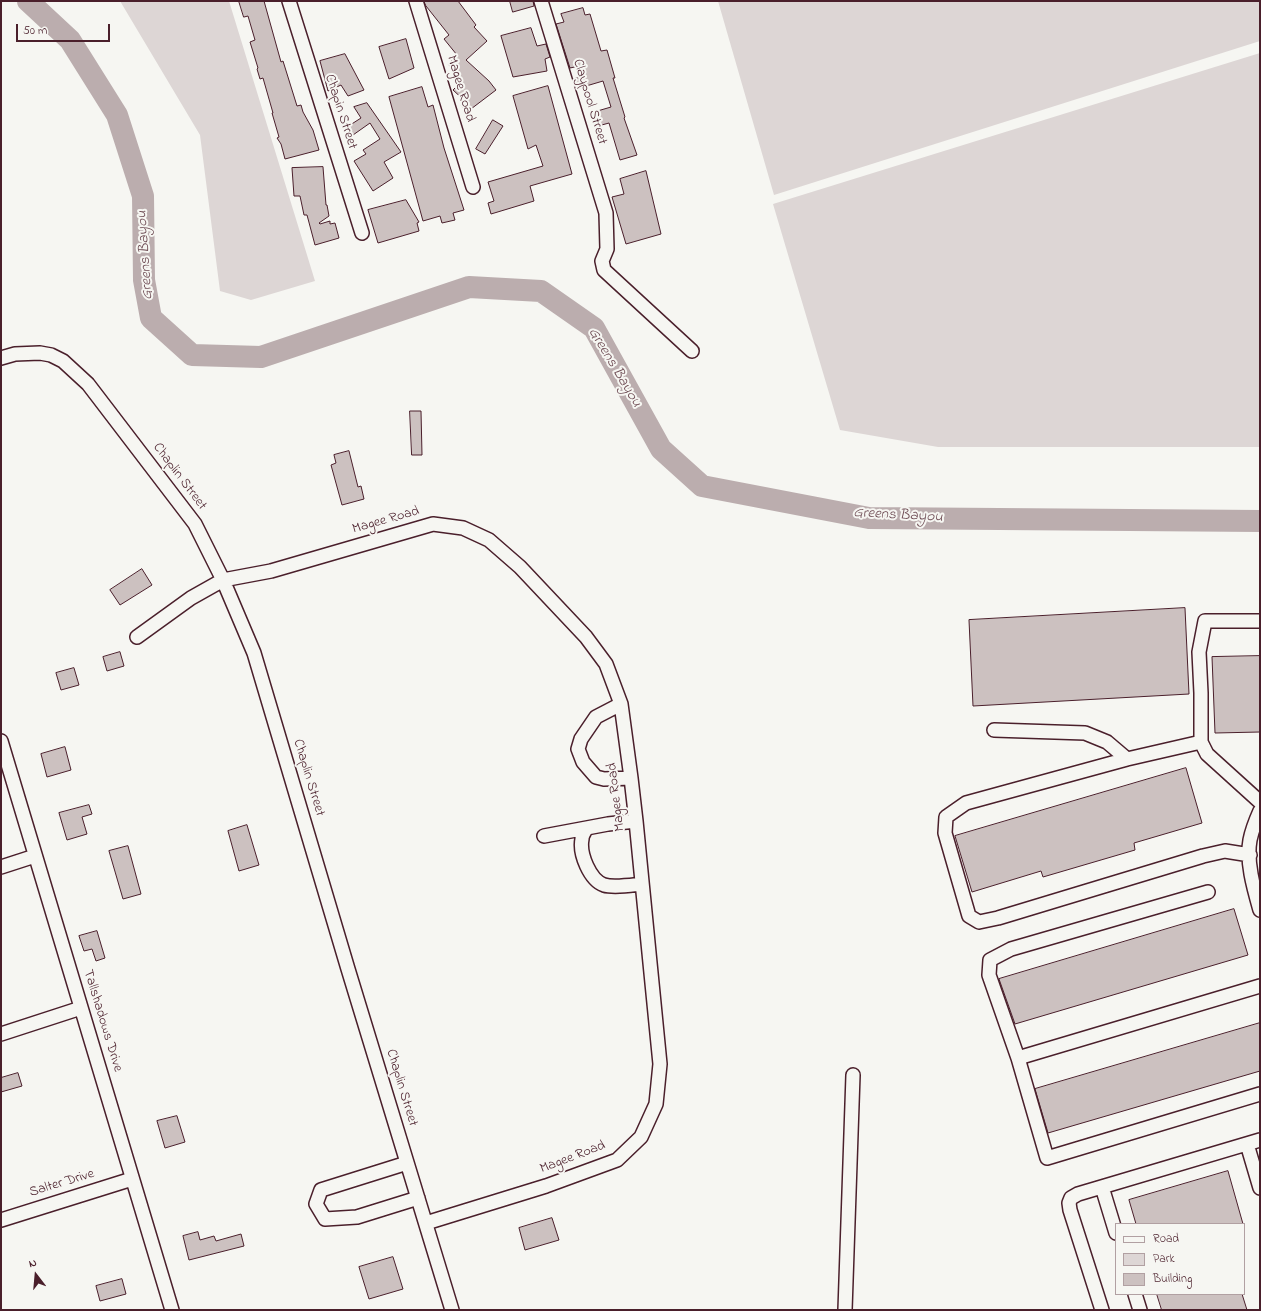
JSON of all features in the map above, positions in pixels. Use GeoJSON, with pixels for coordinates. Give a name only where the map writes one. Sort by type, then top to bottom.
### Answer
{"type":"FeatureCollection","features":[{"type":"Feature","properties":{"kind":"street","name":"Chapin Street"},"geometry":{"type":"LineString","coordinates":[[289,1],[362,233]]}},
{"type":"Feature","properties":{"kind":"street","name":"Magee Road"},"geometry":{"type":"LineString","coordinates":[[416,1],[473,187]]}},
{"type":"Feature","properties":{"kind":"street","name":"Claypool Street"},"geometry":{"type":"LineString","coordinates":[[541,1],[606,213],[607,249],[602,261],[604,270],[692,351]]}},
{"type":"Feature","properties":{"kind":"street","name":"Chaplin Street"},"geometry":{"type":"LineString","coordinates":[[1,358],[15,354],[40,353],[51,355],[63,361],[88,384],[195,524],[224,580],[254,652],[452,1310]]}},
{"type":"Feature","properties":{"kind":"street","name":"Magee Road"},"geometry":{"type":"LineString","coordinates":[[137,637],[191,598],[224,580],[271,571],[433,524],[463,528],[489,540],[520,567],[586,637],[606,664],[621,704],[636,820],[660,1064],[656,1104],[641,1137],[616,1160],[546,1186],[426,1224]]}},
{"type":"Feature","properties":{"kind":"street"},"geometry":{"type":"LineString","coordinates":[[1260,621],[1205,621],[1199,652],[1201,742],[1207,754],[1260,802]]}},
{"type":"Feature","properties":{"kind":"street"},"geometry":{"type":"LineString","coordinates":[[621,704],[596,717],[581,739],[578,748],[583,762],[596,777],[604,779],[631,778]]}},
{"type":"Feature","properties":{"kind":"street"},"geometry":{"type":"LineString","coordinates":[[994,730],[1085,733],[1106,742],[1127,759]]}},
{"type":"Feature","properties":{"kind":"street","name":"Tallshadows Drive"},"geometry":{"type":"LineString","coordinates":[[1,741],[172,1310]]}},
{"type":"Feature","properties":{"kind":"street"},"geometry":{"type":"LineString","coordinates":[[1201,742],[1127,759],[966,803],[946,817],[945,833],[969,916],[979,922],[998,918],[1210,854],[1225,851],[1250,855]]}},
{"type":"Feature","properties":{"kind":"street"},"geometry":{"type":"LineString","coordinates":[[1260,811],[1254,822],[1250,841],[1254,889],[1260,910]]}},
{"type":"Feature","properties":{"kind":"street"},"geometry":{"type":"LineString","coordinates":[[544,836],[636,820]]}},
{"type":"Feature","properties":{"kind":"street"},"geometry":{"type":"LineString","coordinates":[[587,828],[582,839],[582,854],[585,864],[594,877],[603,885],[616,886],[642,884]]}},
{"type":"Feature","properties":{"kind":"street"},"geometry":{"type":"LineString","coordinates":[[1,867],[35,856]]}},
{"type":"Feature","properties":{"kind":"street"},"geometry":{"type":"LineString","coordinates":[[1208,892],[1011,949],[990,960],[989,975],[1018,1058],[1047,1158],[1260,1094]]}},
{"type":"Feature","properties":{"kind":"street"},"geometry":{"type":"LineString","coordinates":[[1018,1058],[1260,986]]}},
{"type":"Feature","properties":{"kind":"street"},"geometry":{"type":"LineString","coordinates":[[1,1034],[81,1008]]}},
{"type":"Feature","properties":{"kind":"street"},"geometry":{"type":"LineString","coordinates":[[845,1310],[853,1075]]}},
{"type":"Feature","properties":{"kind":"street"},"geometry":{"type":"LineString","coordinates":[[1102,1310],[1080,1245],[1069,1203],[1071,1198],[1078,1194],[1260,1140]]}},
{"type":"Feature","properties":{"kind":"street"},"geometry":{"type":"LineString","coordinates":[[1247,1144],[1260,1188]]}},
{"type":"Feature","properties":{"kind":"street"},"geometry":{"type":"LineString","coordinates":[[407,1163],[321,1190],[316,1204],[325,1218],[357,1217],[418,1198]]}},
{"type":"Feature","properties":{"kind":"street","name":"Salter Drive"},"geometry":{"type":"LineString","coordinates":[[1,1220],[132,1179]]}},
{"type":"Feature","properties":{"kind":"street"},"geometry":{"type":"LineString","coordinates":[[1102,1187],[1115,1230]]}},
{"type":"Feature","properties":{"kind":"street"},"geometry":{"type":"LineString","coordinates":[[1135,1295],[1140,1310]]}},
{"type":"Feature","properties":{"kind":"green space"},"geometry":{"type":"Polygon","coordinates":[[[120,1],[229,1],[315,281],[251,300],[220,291],[200,135],[120,1]]]}},
{"type":"Feature","properties":{"kind":"green space"},"geometry":{"type":"Polygon","coordinates":[[[718,1],[1260,1],[1260,41],[774,195],[718,1]]]}},
{"type":"Feature","properties":{"kind":"green space"},"geometry":{"type":"Polygon","coordinates":[[[1260,53],[1260,447],[938,447],[840,430],[773,204],[1260,53]]]}},
{"type":"Feature","properties":{"kind":"building"},"geometry":{"type":"Polygon","coordinates":[[[239,1],[264,1],[281,62],[283,61],[297,106],[301,105],[303,112],[313,130],[319,150],[285,159],[281,144],[277,138],[279,137],[263,78],[260,79],[250,42],[255,40],[248,16],[244,17],[239,1]]]}},
{"type":"Feature","properties":{"kind":"building"},"geometry":{"type":"Polygon","coordinates":[[[424,1],[458,1],[476,25],[474,27],[487,41],[466,60],[489,81],[496,90],[467,112],[461,105],[465,101],[453,90],[463,80],[448,64],[457,55],[444,39],[449,35],[426,6],[424,1]]]}},
{"type":"Feature","properties":{"kind":"building"},"geometry":{"type":"Polygon","coordinates":[[[510,1],[533,1],[534,6],[513,12],[510,1]]]}},
{"type":"Feature","properties":{"kind":"building"},"geometry":{"type":"Polygon","coordinates":[[[583,8],[585,15],[590,14],[601,51],[607,50],[615,78],[613,78],[625,117],[624,118],[637,155],[620,160],[609,123],[598,126],[594,112],[611,107],[603,81],[576,89],[573,79],[581,77],[579,66],[570,68],[556,24],[564,22],[561,14],[583,8]]]}},
{"type":"Feature","properties":{"kind":"building"},"geometry":{"type":"Polygon","coordinates":[[[531,28],[537,46],[546,44],[550,57],[545,59],[547,71],[513,77],[501,36],[531,28]]]}},
{"type":"Feature","properties":{"kind":"building"},"geometry":{"type":"Polygon","coordinates":[[[406,39],[414,68],[389,79],[379,47],[406,39]]]}},
{"type":"Feature","properties":{"kind":"building"},"geometry":{"type":"Polygon","coordinates":[[[345,54],[364,90],[348,96],[341,85],[328,91],[320,61],[345,54]]]}},
{"type":"Feature","properties":{"kind":"building"},"geometry":{"type":"Polygon","coordinates":[[[548,86],[572,174],[530,186],[534,201],[491,214],[488,203],[494,201],[488,182],[543,166],[536,145],[528,149],[513,96],[548,86]]]}},
{"type":"Feature","properties":{"kind":"building"},"geometry":{"type":"Polygon","coordinates":[[[422,87],[428,107],[433,105],[444,148],[464,210],[453,213],[455,220],[442,223],[440,216],[423,221],[389,97],[422,87]]]}},
{"type":"Feature","properties":{"kind":"building"},"geometry":{"type":"Polygon","coordinates":[[[367,103],[401,152],[384,162],[393,178],[373,191],[354,161],[366,154],[363,150],[380,139],[370,123],[353,135],[347,127],[361,118],[354,107],[367,103]]]}},
{"type":"Feature","properties":{"kind":"building"},"geometry":{"type":"Polygon","coordinates":[[[493,120],[503,126],[485,154],[476,149],[493,120]]]}},
{"type":"Feature","properties":{"kind":"building"},"geometry":{"type":"Polygon","coordinates":[[[323,167],[326,205],[329,216],[319,223],[330,221],[330,224],[335,223],[339,238],[315,245],[307,215],[304,215],[300,196],[294,196],[292,168],[323,167]]]}},
{"type":"Feature","properties":{"kind":"building"},"geometry":{"type":"Polygon","coordinates":[[[646,171],[661,234],[626,244],[612,197],[624,194],[620,179],[646,171]]]}},
{"type":"Feature","properties":{"kind":"building"},"geometry":{"type":"Polygon","coordinates":[[[406,200],[419,222],[417,223],[419,231],[378,243],[368,210],[406,200]]]}},
{"type":"Feature","properties":{"kind":"building"},"geometry":{"type":"Polygon","coordinates":[[[410,411],[421,411],[422,455],[412,455],[410,411]]]}},
{"type":"Feature","properties":{"kind":"building"},"geometry":{"type":"Polygon","coordinates":[[[349,451],[358,487],[361,486],[364,499],[342,505],[331,465],[336,463],[334,455],[349,451]]]}},
{"type":"Feature","properties":{"kind":"building"},"geometry":{"type":"Polygon","coordinates":[[[142,569],[152,585],[120,605],[110,590],[142,569]]]}},
{"type":"Feature","properties":{"kind":"building"},"geometry":{"type":"Polygon","coordinates":[[[1185,608],[1189,694],[973,706],[969,620],[1185,608]]]}},
{"type":"Feature","properties":{"kind":"building"},"geometry":{"type":"Polygon","coordinates":[[[120,652],[124,666],[107,671],[103,657],[120,652]]]}},
{"type":"Feature","properties":{"kind":"building"},"geometry":{"type":"Polygon","coordinates":[[[1260,656],[1260,732],[1215,733],[1212,657],[1260,656]]]}},
{"type":"Feature","properties":{"kind":"building"},"geometry":{"type":"Polygon","coordinates":[[[74,668],[79,685],[61,690],[56,673],[74,668]]]}},
{"type":"Feature","properties":{"kind":"building"},"geometry":{"type":"Polygon","coordinates":[[[65,747],[71,770],[47,777],[41,754],[65,747]]]}},
{"type":"Feature","properties":{"kind":"building"},"geometry":{"type":"Polygon","coordinates":[[[1186,768],[1202,823],[1134,843],[1135,850],[1043,877],[1041,871],[972,892],[955,836],[1186,768]]]}},
{"type":"Feature","properties":{"kind":"building"},"geometry":{"type":"Polygon","coordinates":[[[89,805],[92,814],[82,817],[87,834],[67,840],[59,813],[89,805]]]}},
{"type":"Feature","properties":{"kind":"building"},"geometry":{"type":"Polygon","coordinates":[[[247,825],[259,865],[239,871],[228,831],[247,825]]]}},
{"type":"Feature","properties":{"kind":"building"},"geometry":{"type":"Polygon","coordinates":[[[128,846],[141,894],[123,899],[109,851],[128,846]]]}},
{"type":"Feature","properties":{"kind":"building"},"geometry":{"type":"Polygon","coordinates":[[[1234,909],[1248,955],[1015,1024],[999,979],[1234,909]]]}},
{"type":"Feature","properties":{"kind":"building"},"geometry":{"type":"Polygon","coordinates":[[[97,931],[105,958],[96,961],[92,949],[84,951],[79,936],[97,931]]]}},
{"type":"Feature","properties":{"kind":"building"},"geometry":{"type":"Polygon","coordinates":[[[1260,1023],[1260,1071],[1048,1133],[1035,1089],[1260,1023]]]}},
{"type":"Feature","properties":{"kind":"building"},"geometry":{"type":"Polygon","coordinates":[[[18,1073],[22,1086],[1,1092],[1,1078],[18,1073]]]}},
{"type":"Feature","properties":{"kind":"building"},"geometry":{"type":"Polygon","coordinates":[[[177,1116],[185,1142],[165,1148],[157,1121],[177,1116]]]}},
{"type":"Feature","properties":{"kind":"building"},"geometry":{"type":"Polygon","coordinates":[[[1228,1171],[1243,1223],[1136,1223],[1129,1200],[1228,1171]]]}},
{"type":"Feature","properties":{"kind":"building"},"geometry":{"type":"Polygon","coordinates":[[[552,1218],[559,1240],[525,1250],[519,1228],[552,1218]]]}},
{"type":"Feature","properties":{"kind":"building"},"geometry":{"type":"Polygon","coordinates":[[[198,1232],[200,1240],[214,1236],[216,1241],[241,1234],[244,1246],[189,1260],[183,1236],[198,1232]]]}},
{"type":"Feature","properties":{"kind":"building"},"geometry":{"type":"Polygon","coordinates":[[[393,1257],[403,1289],[369,1299],[359,1267],[393,1257]]]}},
{"type":"Feature","properties":{"kind":"building"},"geometry":{"type":"Polygon","coordinates":[[[122,1279],[126,1294],[100,1301],[96,1286],[122,1279]]]}},
{"type":"Feature","properties":{"kind":"building"},"geometry":{"type":"Polygon","coordinates":[[[1157,1295],[1242,1295],[1247,1310],[1162,1310],[1157,1295]]]}},
{"type":"Feature","properties":{"kind":"waterway","name":"Greens Bayou"},"geometry":{"type":"LineString","coordinates":[[28,1],[70,40],[117,115],[143,196],[144,280],[151,318],[192,355],[261,357],[469,287],[541,291],[594,328],[661,449],[702,486],[869,518],[1260,521]]}}]}
